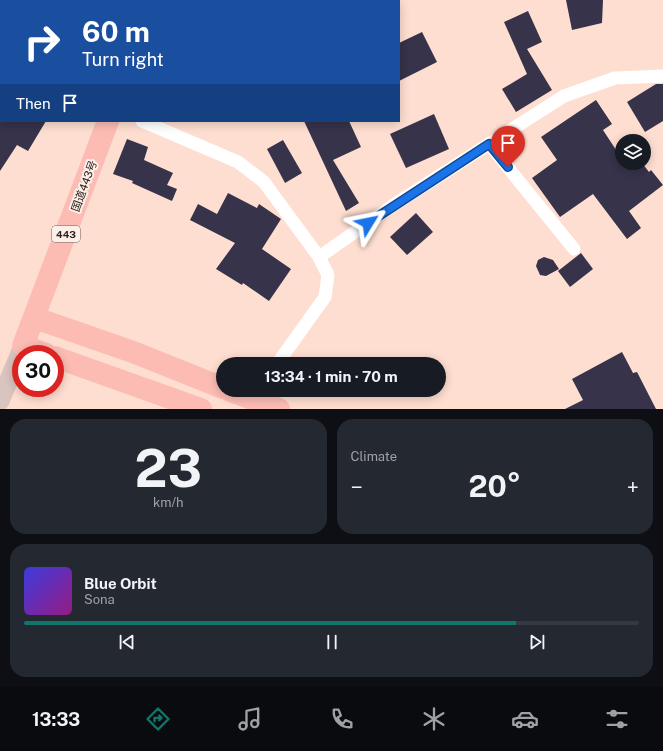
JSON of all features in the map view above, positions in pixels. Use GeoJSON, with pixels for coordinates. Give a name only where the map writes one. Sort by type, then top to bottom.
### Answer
{"type":"FeatureCollection","features":[{"type":"Feature","properties":{"kind":"highway","name":"国道443号"},"geometry":{"type":"LineString","coordinates":[[23,345],[35,318],[108,122]]}},
{"type":"Feature","properties":{"kind":"highway"},"geometry":{"type":"LineString","coordinates":[[35,318],[133,352],[216,385]]}},
{"type":"Feature","properties":{"kind":"highway"},"geometry":{"type":"LineString","coordinates":[[64,360],[201,409]]}},
{"type":"Feature","properties":{"kind":"highway"},"geometry":{"type":"LineString","coordinates":[[247,397],[279,409]]}},
{"type":"Feature","properties":{"kind":"main road"},"geometry":{"type":"LineString","coordinates":[[0,401],[12,372]]}},
{"type":"Feature","properties":{"kind":"street"},"geometry":{"type":"LineString","coordinates":[[319,257],[392,206],[564,96],[615,78],[663,76]]}},
{"type":"Feature","properties":{"kind":"street"},"geometry":{"type":"LineString","coordinates":[[144,122],[238,162],[264,182],[319,257],[328,275],[325,297],[281,357]]}},
{"type":"Feature","properties":{"kind":"street"},"geometry":{"type":"LineString","coordinates":[[489,144],[574,249]]}},
{"type":"Feature","properties":{"kind":"street"},"geometry":{"type":"LineString","coordinates":[[250,409],[257,397]]}},
{"type":"Feature","properties":{"kind":"building"},"geometry":{"type":"Polygon","coordinates":[[[566,0],[603,0],[602,23],[572,30],[566,0]]]}},
{"type":"Feature","properties":{"kind":"building"},"geometry":{"type":"Polygon","coordinates":[[[528,11],[542,42],[527,49],[552,90],[516,112],[502,89],[527,74],[504,22],[528,11]]]}},
{"type":"Feature","properties":{"kind":"building"},"geometry":{"type":"Polygon","coordinates":[[[422,32],[437,62],[400,80],[400,43],[422,32]]]}},
{"type":"Feature","properties":{"kind":"building"},"geometry":{"type":"Polygon","coordinates":[[[656,84],[663,84],[663,121],[645,132],[627,102],[656,84]]]}},
{"type":"Feature","properties":{"kind":"building"},"geometry":{"type":"Polygon","coordinates":[[[596,100],[612,124],[603,130],[615,148],[615,170],[647,170],[649,172],[651,170],[663,185],[629,211],[641,228],[627,239],[593,194],[560,217],[532,178],[557,160],[541,137],[596,100]]]}},
{"type":"Feature","properties":{"kind":"building"},"geometry":{"type":"Polygon","coordinates":[[[434,114],[449,149],[406,168],[390,134],[434,114]]]}},
{"type":"Feature","properties":{"kind":"building"},"geometry":{"type":"Polygon","coordinates":[[[0,122],[45,122],[28,151],[17,145],[0,171],[0,122]]]}},
{"type":"Feature","properties":{"kind":"building"},"geometry":{"type":"Polygon","coordinates":[[[304,122],[349,122],[361,147],[333,160],[359,203],[346,211],[304,122]]]}},
{"type":"Feature","properties":{"kind":"building"},"geometry":{"type":"Polygon","coordinates":[[[127,139],[148,147],[144,160],[173,173],[167,185],[177,189],[172,201],[132,183],[133,181],[113,174],[127,139]]]}},
{"type":"Feature","properties":{"kind":"building"},"geometry":{"type":"Polygon","coordinates":[[[283,140],[302,173],[285,183],[267,149],[283,140]]]}},
{"type":"Feature","properties":{"kind":"building"},"geometry":{"type":"Polygon","coordinates":[[[228,193],[257,208],[259,204],[281,219],[262,249],[291,269],[269,301],[243,283],[242,285],[216,269],[235,243],[190,220],[198,204],[217,214],[228,193]]]}},
{"type":"Feature","properties":{"kind":"building"},"geometry":{"type":"Polygon","coordinates":[[[416,213],[433,232],[407,255],[390,237],[416,213]]]}},
{"type":"Feature","properties":{"kind":"building"},"geometry":{"type":"Polygon","coordinates":[[[581,253],[593,269],[570,287],[558,271],[581,253]]]}},
{"type":"Feature","properties":{"kind":"building"},"geometry":{"type":"Polygon","coordinates":[[[544,257],[553,260],[559,269],[546,276],[540,275],[536,266],[538,260],[544,257]]]}},
{"type":"Feature","properties":{"kind":"building"},"geometry":{"type":"Polygon","coordinates":[[[622,352],[633,373],[637,372],[656,409],[565,409],[583,400],[572,379],[622,352]]]}},
{"type":"Feature","properties":{"kind":"route"},"geometry":{"type":"LineString","coordinates":[[368,223],[489,144],[508,167]]}}]}
